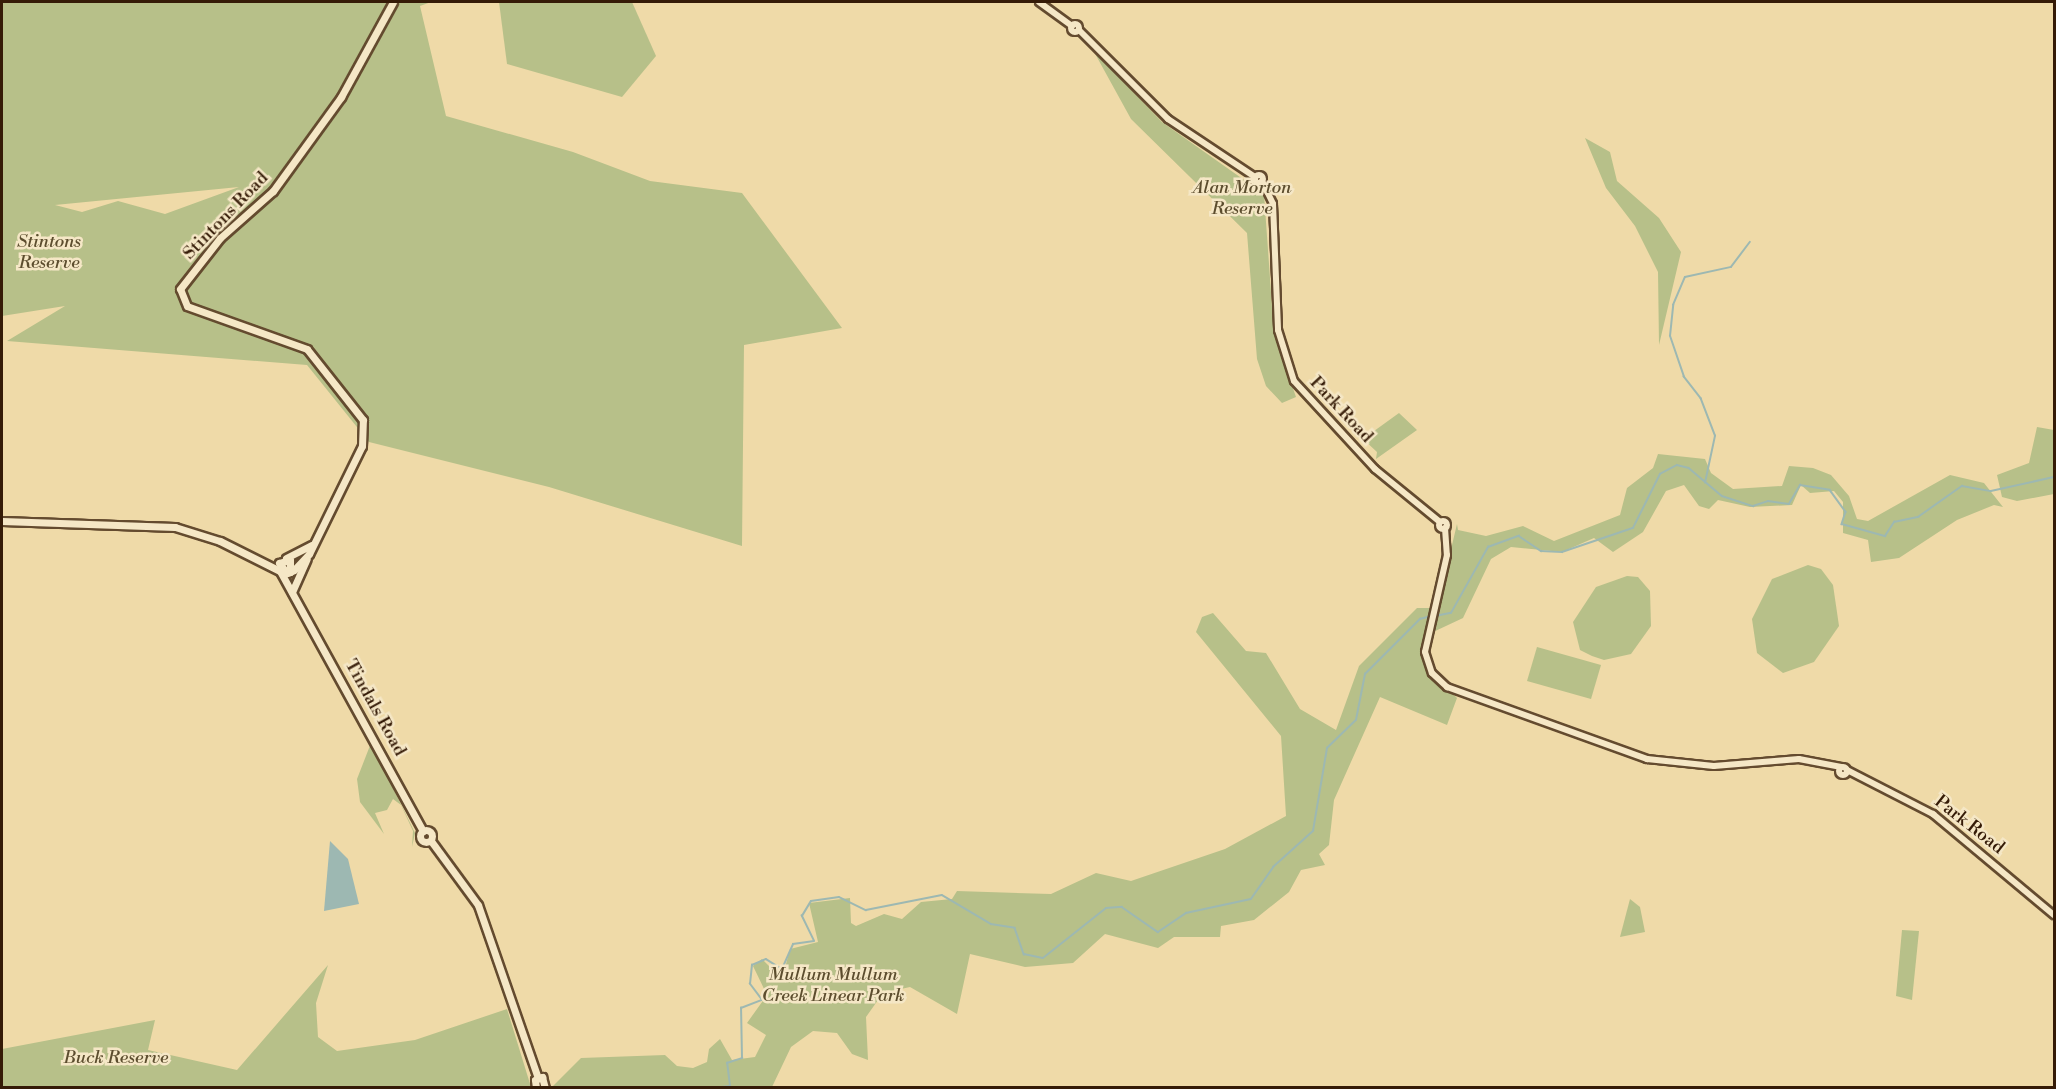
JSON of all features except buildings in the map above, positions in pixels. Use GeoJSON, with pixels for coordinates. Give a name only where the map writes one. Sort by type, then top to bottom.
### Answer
{"type":"FeatureCollection","features":[{"type":"Feature","properties":{"kind":"main road","name":"Stintons Road"},"geometry":{"type":"LineString","coordinates":[[290,572],[309,555],[362,446],[361,416],[307,349],[277,334],[193,309],[181,298],[180,290],[220,238],[279,184],[341,97],[393,2]]}},
{"type":"Feature","properties":{"kind":"main road"},"geometry":{"type":"LineString","coordinates":[[3,522],[175,527],[258,559],[280,571],[290,572]]}},
{"type":"Feature","properties":{"kind":"main road"},"geometry":{"type":"LineString","coordinates":[[258,559],[285,559],[303,554],[315,542]]}},
{"type":"Feature","properties":{"kind":"main road"},"geometry":{"type":"LineString","coordinates":[[292,592],[309,555]]}},
{"type":"Feature","properties":{"kind":"main road"},"geometry":{"type":"LineString","coordinates":[[280,571],[285,559]]}},
{"type":"Feature","properties":{"kind":"main road","name":"Tindals Road"},"geometry":{"type":"LineString","coordinates":[[285,559],[293,564],[290,572],[294,603]]}},
{"type":"Feature","properties":{"kind":"main road","name":"Tindals Road"},"geometry":{"type":"LineString","coordinates":[[280,571],[294,603],[363,713],[423,831],[432,833],[431,841],[483,915],[538,1078]]}},
{"type":"Feature","properties":{"kind":"main road"},"geometry":{"type":"LineString","coordinates":[[536,1088],[538,1078],[546,1080],[545,1088]]}},
{"type":"Feature","properties":{"kind":"street","name":"Park Road"},"geometry":{"type":"LineString","coordinates":[[1038,2],[1072,26],[1073,32],[1079,30],[1168,119],[1255,177],[1261,176],[1273,204],[1278,330],[1294,381],[1375,469],[1445,528],[1447,555],[1427,633],[1425,652],[1432,673],[1461,694],[1647,759],[1695,766],[1759,762],[1814,764],[1855,774],[1933,814],[2055,915]]}},
{"type":"Feature","properties":{"kind":"green space","name":"Stintons Reserve"},"geometry":{"type":"Polygon","coordinates":[[[2,2],[431,2],[420,6],[446,116],[573,152],[650,181],[742,193],[842,328],[744,345],[742,546],[549,487],[369,442],[307,365],[7,341],[65,306],[2,316],[2,2]],[[239,187],[55,205],[82,212],[118,201],[165,214],[239,187]]]}},
{"type":"Feature","properties":{"kind":"green space"},"geometry":{"type":"Polygon","coordinates":[[[499,2],[632,2],[656,56],[622,97],[507,64],[499,2]]]}},
{"type":"Feature","properties":{"kind":"green space","name":"Alan Morton Reserve"},"geometry":{"type":"Polygon","coordinates":[[[1093,50],[1162,122],[1264,194],[1274,334],[1296,397],[1282,403],[1266,386],[1257,359],[1247,233],[1131,119],[1093,50]]]}},
{"type":"Feature","properties":{"kind":"green space"},"geometry":{"type":"Polygon","coordinates":[[[1585,138],[1610,152],[1617,181],[1659,218],[1681,252],[1659,345],[1658,272],[1635,226],[1606,188],[1585,138]]]}},
{"type":"Feature","properties":{"kind":"green space"},"geometry":{"type":"Polygon","coordinates":[[[1399,413],[1417,430],[1376,459],[1377,452],[1363,439],[1399,413]]]}},
{"type":"Feature","properties":{"kind":"green space"},"geometry":{"type":"Polygon","coordinates":[[[2037,427],[2054,430],[2054,494],[2017,501],[2002,497],[1997,475],[2029,463],[2037,427]]]}},
{"type":"Feature","properties":{"kind":"green space"},"geometry":{"type":"Polygon","coordinates":[[[1658,454],[1705,459],[1711,473],[1733,489],[1782,486],[1789,466],[1813,468],[1831,475],[1849,496],[1857,519],[1868,521],[1950,475],[1984,483],[2003,507],[1994,505],[1957,520],[1899,558],[1871,562],[1868,540],[1843,533],[1843,502],[1834,491],[1810,493],[1801,485],[1792,505],[1750,507],[1718,500],[1709,509],[1699,506],[1684,485],[1666,491],[1643,532],[1613,552],[1594,538],[1562,552],[1511,547],[1491,559],[1463,618],[1431,633],[1457,524],[1458,530],[1486,536],[1523,526],[1554,541],[1620,515],[1627,488],[1653,468],[1658,454]]]}},
{"type":"Feature","properties":{"kind":"green space"},"geometry":{"type":"Polygon","coordinates":[[[1808,565],[1821,569],[1833,585],[1839,626],[1814,662],[1783,673],[1757,653],[1752,619],[1772,579],[1808,565]]]}},
{"type":"Feature","properties":{"kind":"green space"},"geometry":{"type":"Polygon","coordinates":[[[1627,576],[1638,577],[1650,591],[1651,626],[1631,654],[1604,660],[1580,650],[1573,622],[1596,587],[1627,576]]]}},
{"type":"Feature","properties":{"kind":"green space","name":"Mullum Mullum Creek Linear Park"},"geometry":{"type":"Polygon","coordinates":[[[1417,608],[1431,608],[1422,645],[1424,665],[1457,698],[1447,725],[1380,697],[1334,800],[1329,845],[1319,854],[1325,865],[1301,870],[1289,892],[1254,920],[1221,926],[1220,937],[1174,937],[1158,948],[1105,934],[1073,963],[1025,967],[970,954],[957,1014],[910,987],[883,993],[866,1017],[868,1060],[852,1054],[837,1033],[813,1031],[791,1047],[772,1087],[551,1088],[581,1058],[665,1055],[677,1066],[693,1068],[707,1062],[709,1049],[720,1039],[732,1060],[755,1057],[766,1035],[747,1023],[767,995],[753,966],[762,959],[769,966],[785,968],[790,949],[818,942],[809,903],[850,898],[851,923],[856,926],[884,914],[902,919],[921,902],[952,899],[957,891],[1051,894],[1096,873],[1131,881],[1225,849],[1286,816],[1281,736],[1196,632],[1202,617],[1213,613],[1246,651],[1266,653],[1300,709],[1336,730],[1359,666],[1417,608]]]}},
{"type":"Feature","properties":{"kind":"green space"},"geometry":{"type":"Polygon","coordinates":[[[1537,647],[1601,665],[1591,699],[1527,681],[1537,647]]]}},
{"type":"Feature","properties":{"kind":"green space"},"geometry":{"type":"Polygon","coordinates":[[[371,743],[415,833],[412,847],[413,831],[401,805],[393,799],[387,810],[375,813],[384,834],[360,802],[357,779],[371,743]]]}},
{"type":"Feature","properties":{"kind":"green space"},"geometry":{"type":"Polygon","coordinates":[[[1630,899],[1640,907],[1645,932],[1620,937],[1630,899]]]}},
{"type":"Feature","properties":{"kind":"green space"},"geometry":{"type":"Polygon","coordinates":[[[1902,930],[1919,931],[1912,1000],[1896,996],[1902,930]]]}},
{"type":"Feature","properties":{"kind":"green space","name":"Buck Reserve"},"geometry":{"type":"Polygon","coordinates":[[[328,965],[316,1003],[318,1037],[337,1051],[415,1040],[507,1009],[531,1087],[2,1087],[2,1049],[155,1020],[148,1050],[237,1070],[328,965]]]}},
{"type":"Feature","properties":{"kind":"water"},"geometry":{"type":"Polygon","coordinates":[[[330,841],[348,859],[359,904],[324,911],[330,841]]]}},
{"type":"Feature","properties":{"kind":"waterway"},"geometry":{"type":"LineString","coordinates":[[1705,483],[1715,436],[1701,399],[1684,377],[1670,336],[1673,305],[1685,277],[1731,267],[1750,242]]}},
{"type":"Feature","properties":{"kind":"waterway"},"geometry":{"type":"LineString","coordinates":[[1435,616],[1451,613],[1488,547],[1519,536],[1541,551],[1562,552],[1633,528],[1660,474],[1677,465],[1689,468],[1722,496],[1753,506],[1768,501],[1789,504],[1800,485],[1830,490],[1846,512],[1842,524],[1885,536],[1894,522],[1918,517],[1962,486],[1991,491],[2054,477]]}},
{"type":"Feature","properties":{"kind":"waterway"},"geometry":{"type":"LineString","coordinates":[[714,1088],[730,1086],[727,1063],[742,1058],[741,1008],[762,1000],[750,984],[752,965],[766,959],[782,969],[793,944],[814,941],[802,916],[811,901],[839,897],[866,910],[942,895],[991,924],[1015,928],[1024,954],[1043,958],[1106,908],[1122,907],[1158,932],[1186,913],[1251,899],[1273,867],[1313,831],[1327,748],[1356,720],[1365,674],[1420,619],[1431,616]]}}]}
